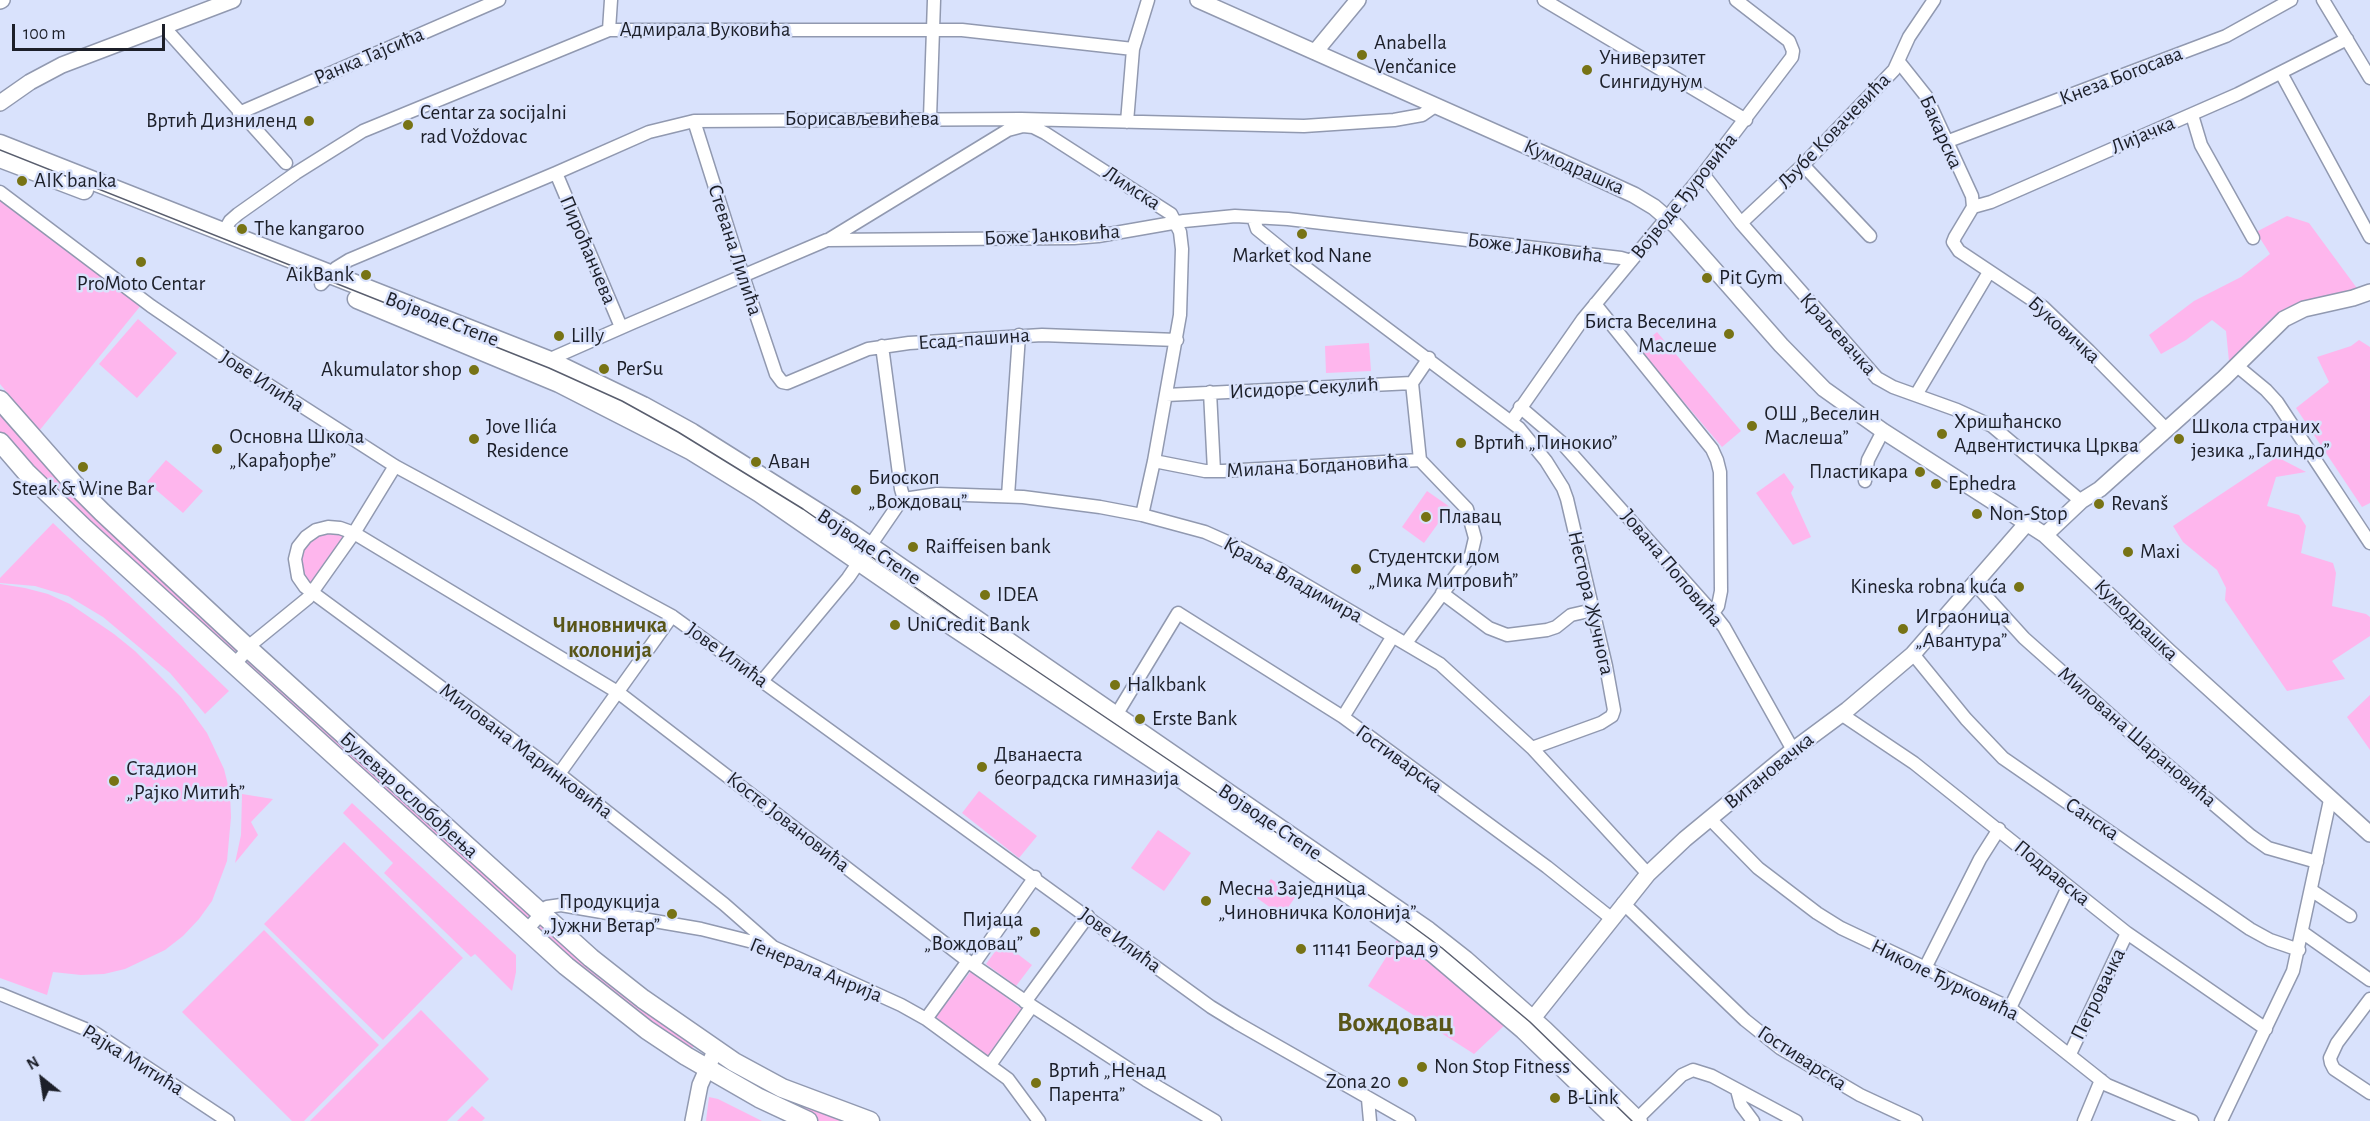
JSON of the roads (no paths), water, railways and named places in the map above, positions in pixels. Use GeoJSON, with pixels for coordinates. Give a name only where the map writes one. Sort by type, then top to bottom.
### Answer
{"type":"FeatureCollection","features":[{"type":"Feature","properties":{"kind":"main road","name":"Војводе Степе"},"geometry":{"type":"LineString","coordinates":[[0,144],[223,233],[324,279]]}},
{"type":"Feature","properties":{"kind":"main road","name":"Војводе Степе"},"geometry":{"type":"LineString","coordinates":[[0,156],[84,190],[324,279],[643,406],[692,433],[751,469],[865,554],[954,627],[1159,763],[1432,952],[1528,1025]]}},
{"type":"Feature","properties":{"kind":"main road","name":"Булевар ослобођења"},"geometry":{"type":"LineString","coordinates":[[0,400],[74,484],[248,648],[541,914],[625,985],[715,1051],[782,1088],[870,1121]]}},
{"type":"Feature","properties":{"kind":"main road","name":"Булевар ослобођења"},"geometry":{"type":"LineString","coordinates":[[0,442],[56,502],[526,931],[598,992],[647,1030],[706,1069],[807,1121]]}},
{"type":"Feature","properties":{"kind":"main road"},"geometry":{"type":"LineString","coordinates":[[56,502],[74,484]]}},
{"type":"Feature","properties":{"kind":"main road","name":"Војводе Степе"},"geometry":{"type":"LineString","coordinates":[[865,554],[1115,717],[1428,931],[1465,960],[1528,1025],[1631,1120]]}},
{"type":"Feature","properties":{"kind":"main road"},"geometry":{"type":"LineString","coordinates":[[410,825],[424,808]]}},
{"type":"Feature","properties":{"kind":"street"},"geometry":{"type":"LineString","coordinates":[[0,103],[43,74],[233,0]]}},
{"type":"Feature","properties":{"kind":"street","name":"Ранка Тајсића"},"geometry":{"type":"LineString","coordinates":[[239,113],[500,0]]}},
{"type":"Feature","properties":{"kind":"street"},"geometry":{"type":"LineString","coordinates":[[609,30],[611,0]]}},
{"type":"Feature","properties":{"kind":"street"},"geometry":{"type":"LineString","coordinates":[[930,118],[934,0]]}},
{"type":"Feature","properties":{"kind":"street"},"geometry":{"type":"LineString","coordinates":[[1127,122],[1133,49],[1148,0]]}},
{"type":"Feature","properties":{"kind":"street","name":"Кумодрашка"},"geometry":{"type":"LineString","coordinates":[[1198,0],[1634,195],[1668,218],[1800,366],[1832,396],[1882,431],[2045,535],[2168,651],[2370,834]]}},
{"type":"Feature","properties":{"kind":"street"},"geometry":{"type":"LineString","coordinates":[[1315,52],[1358,0]]}},
{"type":"Feature","properties":{"kind":"street"},"geometry":{"type":"LineString","coordinates":[[1544,0],[1746,120]]}},
{"type":"Feature","properties":{"kind":"street","name":"Војводе Ђуровића"},"geometry":{"type":"LineString","coordinates":[[1511,422],[1595,304],[1668,218],[1746,120],[1792,57],[1793,51],[1789,41],[1736,0]]}},
{"type":"Feature","properties":{"kind":"street","name":"Љубе Ковачевића"},"geometry":{"type":"LineString","coordinates":[[1741,223],[1803,165],[1883,82],[1899,62],[1906,42],[1934,0]]}},
{"type":"Feature","properties":{"kind":"street","name":"Кнеза Богосава"},"geometry":{"type":"LineString","coordinates":[[1946,142],[2226,36],[2291,0]]}},
{"type":"Feature","properties":{"kind":"street"},"geometry":{"type":"LineString","coordinates":[[2323,0],[2370,78]]}},
{"type":"Feature","properties":{"kind":"street"},"geometry":{"type":"LineString","coordinates":[[163,26],[286,163]]}},
{"type":"Feature","properties":{"kind":"street","name":"Адмирала Вуковића"},"geometry":{"type":"LineString","coordinates":[[223,233],[225,226],[238,214],[296,173],[363,131],[609,30],[984,31],[1133,49]]}},
{"type":"Feature","properties":{"kind":"street","name":"Лијачка"},"geometry":{"type":"LineString","coordinates":[[1973,207],[1981,206],[2192,115],[2347,39]]}},
{"type":"Feature","properties":{"kind":"street","name":"Бакарска"},"geometry":{"type":"LineString","coordinates":[[1899,62],[1906,73],[1918,83],[1926,96],[1972,196],[1973,207]]}},
{"type":"Feature","properties":{"kind":"street"},"geometry":{"type":"LineString","coordinates":[[2281,73],[2370,237]]}},
{"type":"Feature","properties":{"kind":"street","name":"Борисављевићева"},"geometry":{"type":"LineString","coordinates":[[324,279],[349,260],[649,132],[694,121],[930,118],[1304,126],[1394,120],[1422,115],[1436,106]]}},
{"type":"Feature","properties":{"kind":"street"},"geometry":{"type":"LineString","coordinates":[[2192,115],[2201,144],[2253,238]]}},
{"type":"Feature","properties":{"kind":"street"},"geometry":{"type":"LineString","coordinates":[[997,119],[1003,126],[1003,134]]}},
{"type":"Feature","properties":{"kind":"street"},"geometry":{"type":"LineString","coordinates":[[1045,132],[1045,125],[1051,120]]}},
{"type":"Feature","properties":{"kind":"street","name":"Стевана Лилића"},"geometry":{"type":"LineString","coordinates":[[694,121],[778,379]]}},
{"type":"Feature","properties":{"kind":"street","name":"Лимска"},"geometry":{"type":"LineString","coordinates":[[827,240],[1003,134],[1028,125],[1045,132],[1171,214],[1176,222],[1182,249],[1183,269],[1177,340],[1142,515]]}},
{"type":"Feature","properties":{"kind":"street"},"geometry":{"type":"LineString","coordinates":[[1803,165],[1870,236]]}},
{"type":"Feature","properties":{"kind":"street","name":"Пироћанчева"},"geometry":{"type":"LineString","coordinates":[[555,173],[621,327]]}},
{"type":"Feature","properties":{"kind":"street","name":"Краљевачка"},"geometry":{"type":"LineString","coordinates":[[1703,174],[1741,223],[1870,372],[1884,383],[1957,410],[1992,426],[2081,501]]}},
{"type":"Feature","properties":{"kind":"street","name":"Јове Илића"},"geometry":{"type":"LineString","coordinates":[[0,192],[151,306],[230,360],[395,466],[672,616],[1237,1023],[1409,1121]]}},
{"type":"Feature","properties":{"kind":"street","name":"Буковичка"},"geometry":{"type":"LineString","coordinates":[[1973,207],[1953,242],[1959,251],[2043,307],[2166,429]]}},
{"type":"Feature","properties":{"kind":"street"},"geometry":{"type":"LineString","coordinates":[[1252,216],[1257,229],[1511,422]]}},
{"type":"Feature","properties":{"kind":"street","name":"Боже Јанковића"},"geometry":{"type":"LineString","coordinates":[[544,367],[621,327],[827,240],[1074,238],[1176,222],[1252,216],[1621,258],[1631,261]]}},
{"type":"Feature","properties":{"kind":"street"},"geometry":{"type":"LineString","coordinates":[[1916,395],[1989,272]]}},
{"type":"Feature","properties":{"kind":"street"},"geometry":{"type":"LineString","coordinates":[[2045,535],[2081,501],[2100,489],[2237,366],[2271,330],[2289,315],[2370,292]]}},
{"type":"Feature","properties":{"kind":"street"},"geometry":{"type":"LineString","coordinates":[[1595,304],[1712,449],[1717,460],[1720,472],[1721,591],[1718,606],[1713,613]]}},
{"type":"Feature","properties":{"kind":"street"},"geometry":{"type":"LineString","coordinates":[[1008,496],[1019,335]]}},
{"type":"Feature","properties":{"kind":"street","name":"Есад-пашина"},"geometry":{"type":"LineString","coordinates":[[778,379],[787,383],[856,354],[882,346],[1019,335],[1124,336],[1177,340]]}},
{"type":"Feature","properties":{"kind":"street"},"geometry":{"type":"LineString","coordinates":[[763,680],[865,554],[901,502],[882,346]]}},
{"type":"Feature","properties":{"kind":"street"},"geometry":{"type":"LineString","coordinates":[[1406,643],[1471,555],[1475,533],[1467,510],[1462,503],[1420,460],[1412,383],[1429,358]]}},
{"type":"Feature","properties":{"kind":"street"},"geometry":{"type":"LineString","coordinates":[[2237,366],[2277,402],[2369,540]]}},
{"type":"Feature","properties":{"kind":"street","name":"Исидоре Секулић"},"geometry":{"type":"LineString","coordinates":[[1166,395],[1412,383]]}},
{"type":"Feature","properties":{"kind":"street","name":"Милана Богдановића"},"geometry":{"type":"LineString","coordinates":[[1210,392],[1214,471]]}},
{"type":"Feature","properties":{"kind":"street","name":"Јована Поповића"},"geometry":{"type":"LineString","coordinates":[[1520,407],[1561,442],[1713,613],[1724,627],[1793,750]]}},
{"type":"Feature","properties":{"kind":"street","name":"Нестора Жучнога"},"geometry":{"type":"LineString","coordinates":[[1511,422],[1546,461],[1563,488],[1567,499],[1606,666],[1613,713],[1610,718],[1601,723],[1532,748]]}},
{"type":"Feature","properties":{"kind":"street"},"geometry":{"type":"LineString","coordinates":[[1865,481],[1868,460],[1882,431]]}},
{"type":"Feature","properties":{"kind":"street","name":"Милана Богдановића"},"geometry":{"type":"LineString","coordinates":[[1154,461],[1214,471],[1420,460]]}},
{"type":"Feature","properties":{"kind":"street"},"geometry":{"type":"LineString","coordinates":[[234,665],[248,648],[313,593],[354,533],[395,466]]}},
{"type":"Feature","properties":{"kind":"street","name":"Краља Владимира"},"geometry":{"type":"LineString","coordinates":[[901,502],[937,494],[1008,496],[1066,501],[1142,515],[1205,532],[1232,544],[1406,643],[1453,675],[1532,748],[1648,874]]}},
{"type":"Feature","properties":{"kind":"street","name":"Витановачка"},"geometry":{"type":"LineString","coordinates":[[1528,1025],[1648,874],[1793,750],[1841,714],[1913,654],[2027,523]]}},
{"type":"Feature","properties":{"kind":"street","name":"Милована Маринковића"},"geometry":{"type":"LineString","coordinates":[[354,533],[328,527],[310,533],[302,542],[295,558],[296,571],[301,582],[559,774],[773,947]]}},
{"type":"Feature","properties":{"kind":"street","name":"Косте Јовановића"},"geometry":{"type":"LineString","coordinates":[[354,533],[618,693],[970,963],[1028,1004],[1146,1080],[1215,1121]]}},
{"type":"Feature","properties":{"kind":"street","name":"Милована Шарановића"},"geometry":{"type":"LineString","coordinates":[[1975,584],[2000,614],[2030,643],[2152,752],[2251,836],[2268,848],[2317,862]]}},
{"type":"Feature","properties":{"kind":"street"},"geometry":{"type":"LineString","coordinates":[[1442,593],[1489,628],[1507,635],[1547,630],[1559,625],[1571,615],[1593,610]]}},
{"type":"Feature","properties":{"kind":"street","name":"Гостиварска"},"geometry":{"type":"LineString","coordinates":[[1115,717],[1178,613],[1342,717],[1547,867],[1611,918]]}},
{"type":"Feature","properties":{"kind":"street"},"geometry":{"type":"LineString","coordinates":[[559,774],[672,616]]}},
{"type":"Feature","properties":{"kind":"street"},"geometry":{"type":"LineString","coordinates":[[1342,717],[1393,636]]}},
{"type":"Feature","properties":{"kind":"street","name":"Санска"},"geometry":{"type":"LineString","coordinates":[[1913,654],[1966,719],[2003,758],[2250,929],[2270,940],[2299,950]]}},
{"type":"Feature","properties":{"kind":"street","name":"Подравска"},"geometry":{"type":"LineString","coordinates":[[1841,714],[1914,763],[2127,933],[2266,1029]]}},
{"type":"Feature","properties":{"kind":"street"},"geometry":{"type":"LineString","coordinates":[[2221,1121],[2290,979],[2299,950],[2330,800]]}},
{"type":"Feature","properties":{"kind":"street","name":"Николе Ђурковића"},"geometry":{"type":"LineString","coordinates":[[1710,819],[1758,868],[1817,913],[1856,937],[2010,1008],[2101,1080],[2127,1095],[2192,1121]]}},
{"type":"Feature","properties":{"kind":"street"},"geometry":{"type":"LineString","coordinates":[[1925,969],[1980,859],[1999,830]]}},
{"type":"Feature","properties":{"kind":"street"},"geometry":{"type":"LineString","coordinates":[[926,1019],[1035,877]]}},
{"type":"Feature","properties":{"kind":"street"},"geometry":{"type":"LineString","coordinates":[[2010,1008],[2068,887]]}},
{"type":"Feature","properties":{"kind":"street"},"geometry":{"type":"LineString","coordinates":[[2311,890],[2350,916]]}},
{"type":"Feature","properties":{"kind":"street","name":"Гостиварска"},"geometry":{"type":"LineString","coordinates":[[1623,903],[1745,1020],[1780,1048],[1860,1095],[1916,1121]]}},
{"type":"Feature","properties":{"kind":"street","name":"Генерала Анрија"},"geometry":{"type":"LineString","coordinates":[[541,914],[552,906],[575,907],[724,934],[773,947],[926,1019],[1015,1086],[1039,1121]]}},
{"type":"Feature","properties":{"kind":"street"},"geometry":{"type":"LineString","coordinates":[[526,931],[541,914]]}},
{"type":"Feature","properties":{"kind":"street"},"geometry":{"type":"LineString","coordinates":[[724,934],[734,927],[735,914]]}},
{"type":"Feature","properties":{"kind":"street"},"geometry":{"type":"LineString","coordinates":[[990,1065],[1088,916]]}},
{"type":"Feature","properties":{"kind":"street"},"geometry":{"type":"LineString","coordinates":[[2302,932],[2370,980]]}},
{"type":"Feature","properties":{"kind":"street","name":"Петровачка"},"geometry":{"type":"LineString","coordinates":[[2070,1054],[2127,933]]}},
{"type":"Feature","properties":{"kind":"street","name":"Рајка Митића"},"geometry":{"type":"LineString","coordinates":[[0,994],[95,1033],[228,1121]]}},
{"type":"Feature","properties":{"kind":"street"},"geometry":{"type":"LineString","coordinates":[[2370,999],[2337,1043],[2330,1058],[2334,1068],[2370,1093]]}},
{"type":"Feature","properties":{"kind":"street"},"geometry":{"type":"LineString","coordinates":[[693,1121],[700,1085],[715,1051]]}},
{"type":"Feature","properties":{"kind":"street"},"geometry":{"type":"LineString","coordinates":[[1631,1120],[1682,1075],[1690,1071],[1706,1073],[1796,1121]]}},
{"type":"Feature","properties":{"kind":"street"},"geometry":{"type":"LineString","coordinates":[[2084,1121],[2101,1080]]}},
{"type":"Feature","properties":{"kind":"street"},"geometry":{"type":"LineString","coordinates":[[1737,1090],[1741,1105],[1753,1121]]}},
{"type":"Feature","properties":{"kind":"street"},"geometry":{"type":"LineString","coordinates":[[1368,1099],[1370,1121]]}},
{"type":"Feature","properties":{"kind":"tram line"},"geometry":{"type":"LineString","coordinates":[[0,150],[549,368],[622,401],[678,432],[803,509],[985,636],[1385,906],[1442,948],[1530,1022],[1632,1121]]}},
{"type":"Feature","properties":{"kind":"place","name":"Anabella Venčanice"},"geometry":{"type":"Point","coordinates":[1362,55]}},
{"type":"Feature","properties":{"kind":"place","name":"Универзитет Сингидунум"},"geometry":{"type":"Point","coordinates":[1587,70]}},
{"type":"Feature","properties":{"kind":"place","name":"Вртић Дизниленд"},"geometry":{"type":"Point","coordinates":[309,121]}},
{"type":"Feature","properties":{"kind":"place","name":"Centar za socijalni rad Voždovac"},"geometry":{"type":"Point","coordinates":[408,125]}},
{"type":"Feature","properties":{"kind":"place","name":"AIK banka"},"geometry":{"type":"Point","coordinates":[22,181]}},
{"type":"Feature","properties":{"kind":"place","name":"The kangaroo"},"geometry":{"type":"Point","coordinates":[242,229]}},
{"type":"Feature","properties":{"kind":"place","name":"Market kod Nane"},"geometry":{"type":"Point","coordinates":[1302,234]}},
{"type":"Feature","properties":{"kind":"place","name":"ProMoto Centar"},"geometry":{"type":"Point","coordinates":[141,262]}},
{"type":"Feature","properties":{"kind":"place","name":"AikBank"},"geometry":{"type":"Point","coordinates":[366,275]}},
{"type":"Feature","properties":{"kind":"place","name":"Pit Gym"},"geometry":{"type":"Point","coordinates":[1707,278]}},
{"type":"Feature","properties":{"kind":"place","name":"Биста Веселина Маслеше"},"geometry":{"type":"Point","coordinates":[1729,334]}},
{"type":"Feature","properties":{"kind":"place","name":"Lilly"},"geometry":{"type":"Point","coordinates":[559,336]}},
{"type":"Feature","properties":{"kind":"place","name":"PerSu"},"geometry":{"type":"Point","coordinates":[604,369]}},
{"type":"Feature","properties":{"kind":"place","name":"Akumulator shop"},"geometry":{"type":"Point","coordinates":[474,370]}},
{"type":"Feature","properties":{"kind":"place","name":"ОШ „Веселин Маслеша”"},"geometry":{"type":"Point","coordinates":[1752,426]}},
{"type":"Feature","properties":{"kind":"place","name":"Хришћанско Адвентистичка Црква"},"geometry":{"type":"Point","coordinates":[1942,434]}},
{"type":"Feature","properties":{"kind":"place","name":"Jove Ilića Residence"},"geometry":{"type":"Point","coordinates":[474,439]}},
{"type":"Feature","properties":{"kind":"place","name":"Школа страних језика „Галиндо”"},"geometry":{"type":"Point","coordinates":[2179,439]}},
{"type":"Feature","properties":{"kind":"place","name":"Вртић „Пинокио”"},"geometry":{"type":"Point","coordinates":[1461,443]}},
{"type":"Feature","properties":{"kind":"place","name":"Основна Школа „Карађорђе”"},"geometry":{"type":"Point","coordinates":[217,449]}},
{"type":"Feature","properties":{"kind":"place","name":"Аван"},"geometry":{"type":"Point","coordinates":[756,462]}},
{"type":"Feature","properties":{"kind":"place","name":"Steak & Wine Bar"},"geometry":{"type":"Point","coordinates":[83,467]}},
{"type":"Feature","properties":{"kind":"place","name":"Пластикара"},"geometry":{"type":"Point","coordinates":[1920,472]}},
{"type":"Feature","properties":{"kind":"place","name":"Ephedra"},"geometry":{"type":"Point","coordinates":[1936,484]}},
{"type":"Feature","properties":{"kind":"place","name":"Биоскоп „Вождовац”"},"geometry":{"type":"Point","coordinates":[856,490]}},
{"type":"Feature","properties":{"kind":"place","name":"Revanš"},"geometry":{"type":"Point","coordinates":[2099,504]}},
{"type":"Feature","properties":{"kind":"place","name":"Non-Stop"},"geometry":{"type":"Point","coordinates":[1977,514]}},
{"type":"Feature","properties":{"kind":"place","name":"Плавац"},"geometry":{"type":"Point","coordinates":[1426,517]}},
{"type":"Feature","properties":{"kind":"place","name":"Raiffeisen bank"},"geometry":{"type":"Point","coordinates":[913,547]}},
{"type":"Feature","properties":{"kind":"place","name":"Maxi"},"geometry":{"type":"Point","coordinates":[2128,552]}},
{"type":"Feature","properties":{"kind":"place","name":"Студентски дом „Мика Митровић”"},"geometry":{"type":"Point","coordinates":[1356,569]}},
{"type":"Feature","properties":{"kind":"place","name":"Kineska robna kuća"},"geometry":{"type":"Point","coordinates":[2019,587]}},
{"type":"Feature","properties":{"kind":"place","name":"IDEA"},"geometry":{"type":"Point","coordinates":[985,595]}},
{"type":"Feature","properties":{"kind":"place","name":"UniCredit Bank"},"geometry":{"type":"Point","coordinates":[895,625]}},
{"type":"Feature","properties":{"kind":"place","name":"Играоница „Авантура”"},"geometry":{"type":"Point","coordinates":[1903,629]}},
{"type":"Feature","properties":{"kind":"place","name":"Halkbank"},"geometry":{"type":"Point","coordinates":[1115,685]}},
{"type":"Feature","properties":{"kind":"place","name":"Erste Bank"},"geometry":{"type":"Point","coordinates":[1140,719]}},
{"type":"Feature","properties":{"kind":"place","name":"Дванаеста београдска гимназија"},"geometry":{"type":"Point","coordinates":[982,767]}},
{"type":"Feature","properties":{"kind":"place","name":"Стадион „Рајко Митић”"},"geometry":{"type":"Point","coordinates":[114,781]}},
{"type":"Feature","properties":{"kind":"place","name":"Месна Заједница „Чиновничка Колонија”"},"geometry":{"type":"Point","coordinates":[1206,901]}},
{"type":"Feature","properties":{"kind":"place","name":"Продукција „Јужни Ветар”"},"geometry":{"type":"Point","coordinates":[672,914]}},
{"type":"Feature","properties":{"kind":"place","name":"Пијаца „Вождовац”"},"geometry":{"type":"Point","coordinates":[1035,932]}},
{"type":"Feature","properties":{"kind":"place","name":"11141 Београд 9"},"geometry":{"type":"Point","coordinates":[1301,949]}},
{"type":"Feature","properties":{"kind":"place","name":"Non Stop Fitness"},"geometry":{"type":"Point","coordinates":[1422,1067]}},
{"type":"Feature","properties":{"kind":"place","name":"Zona 20"},"geometry":{"type":"Point","coordinates":[1403,1082]}},
{"type":"Feature","properties":{"kind":"place","name":"Вртић „Ненад Парента”"},"geometry":{"type":"Point","coordinates":[1036,1083]}},
{"type":"Feature","properties":{"kind":"place","name":"B-Link"},"geometry":{"type":"Point","coordinates":[1555,1098]}},
{"type":"Feature","properties":{"kind":"district","name":"Чиновничка колонија"},"geometry":{"type":"Point","coordinates":[610,638]}},
{"type":"Feature","properties":{"kind":"district","name":"Вождовац"},"geometry":{"type":"Point","coordinates":[1395,1023]}}]}
